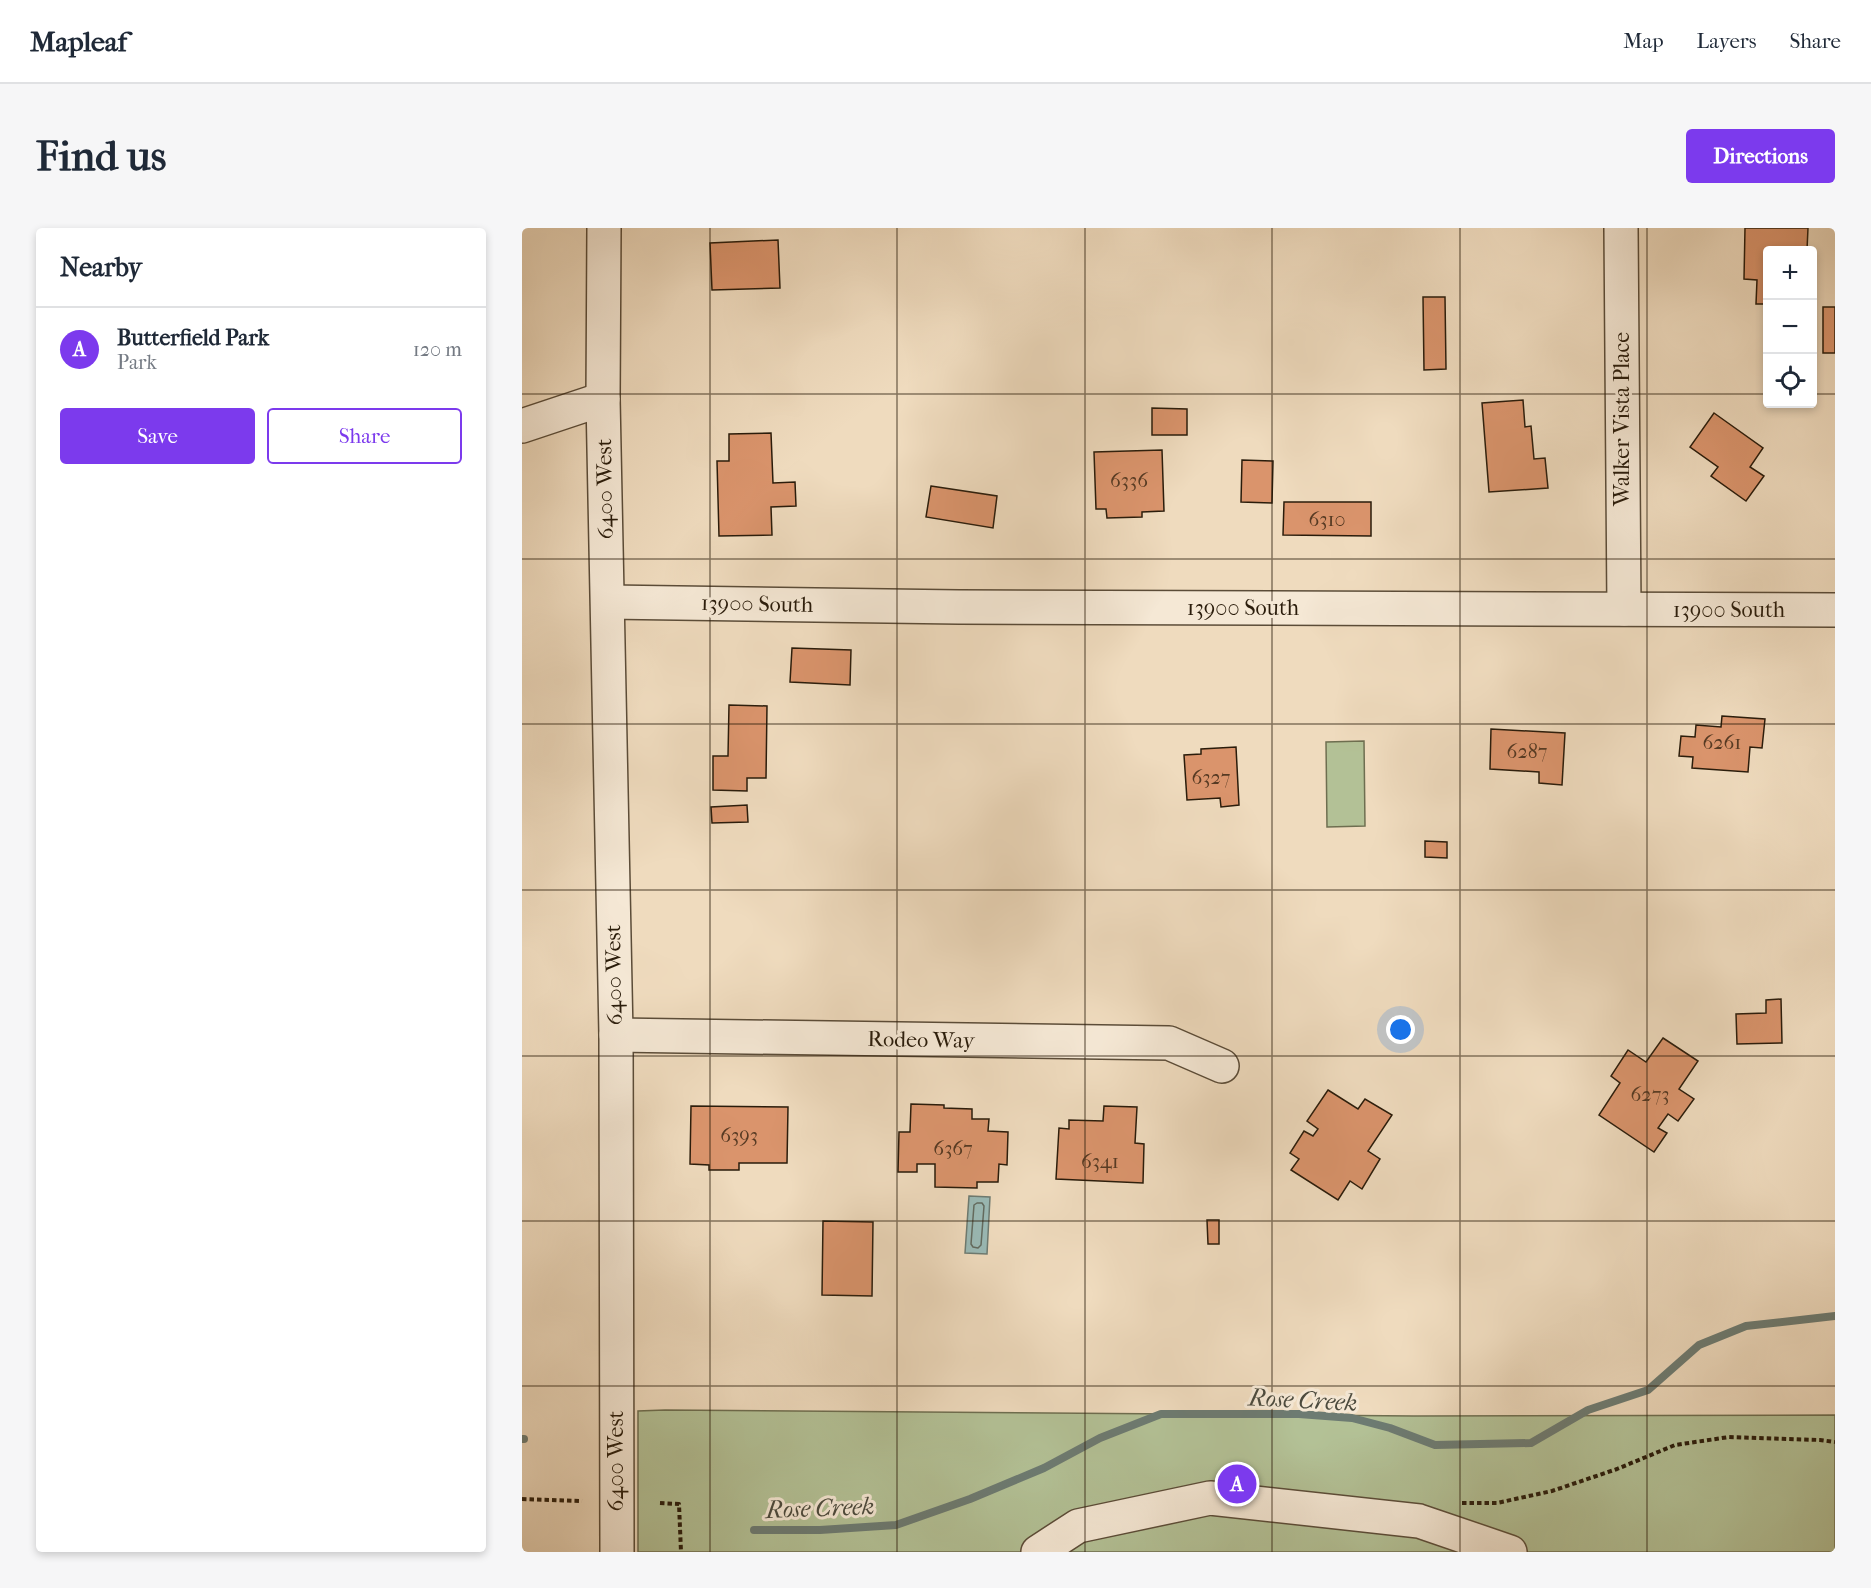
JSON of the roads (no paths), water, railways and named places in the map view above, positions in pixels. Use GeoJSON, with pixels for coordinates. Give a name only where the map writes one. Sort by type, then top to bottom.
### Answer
{"type":"FeatureCollection","features":[{"type":"Feature","properties":{"kind":"street","name":"6400 West"},"geometry":{"type":"LineString","coordinates":[[604,228],[603,399],[616,1035],[617,1552]]}},
{"type":"Feature","properties":{"kind":"street","name":"Walker Vista Place"},"geometry":{"type":"LineString","coordinates":[[1621,228],[1623,609]]}},
{"type":"Feature","properties":{"kind":"street"},"geometry":{"type":"LineString","coordinates":[[522,426],[603,399]]}},
{"type":"Feature","properties":{"kind":"street","name":"13900 South"},"geometry":{"type":"LineString","coordinates":[[608,602],[959,607],[1835,610]]}},
{"type":"Feature","properties":{"kind":"street","name":"Rodeo Way"},"geometry":{"type":"LineString","coordinates":[[616,1035],[1169,1043],[1222,1066]]}},
{"type":"Feature","properties":{"kind":"street"},"geometry":{"type":"LineString","coordinates":[[1038,1552],[1078,1526],[1210,1498],[1419,1521],[1510,1552]]}},
{"type":"Feature","properties":{"kind":"water"},"geometry":{"type":"Polygon","coordinates":[[[969,1196],[990,1197],[987,1254],[965,1253],[969,1196]]]}},
{"type":"Feature","properties":{"kind":"waterway","name":"Rose Creek"},"geometry":{"type":"LineString","coordinates":[[754,1530],[820,1530],[896,1525],[970,1499],[1044,1468],[1100,1438],[1161,1414],[1299,1414],[1352,1418],[1390,1428],[1435,1445],[1531,1443],[1588,1410],[1648,1390],[1699,1345],[1746,1326],[1835,1316]]}},
{"type":"Feature","properties":{"kind":"place","name":"Butterfield Park"},"geometry":{"type":"Point","coordinates":[1237,1484]}}]}
